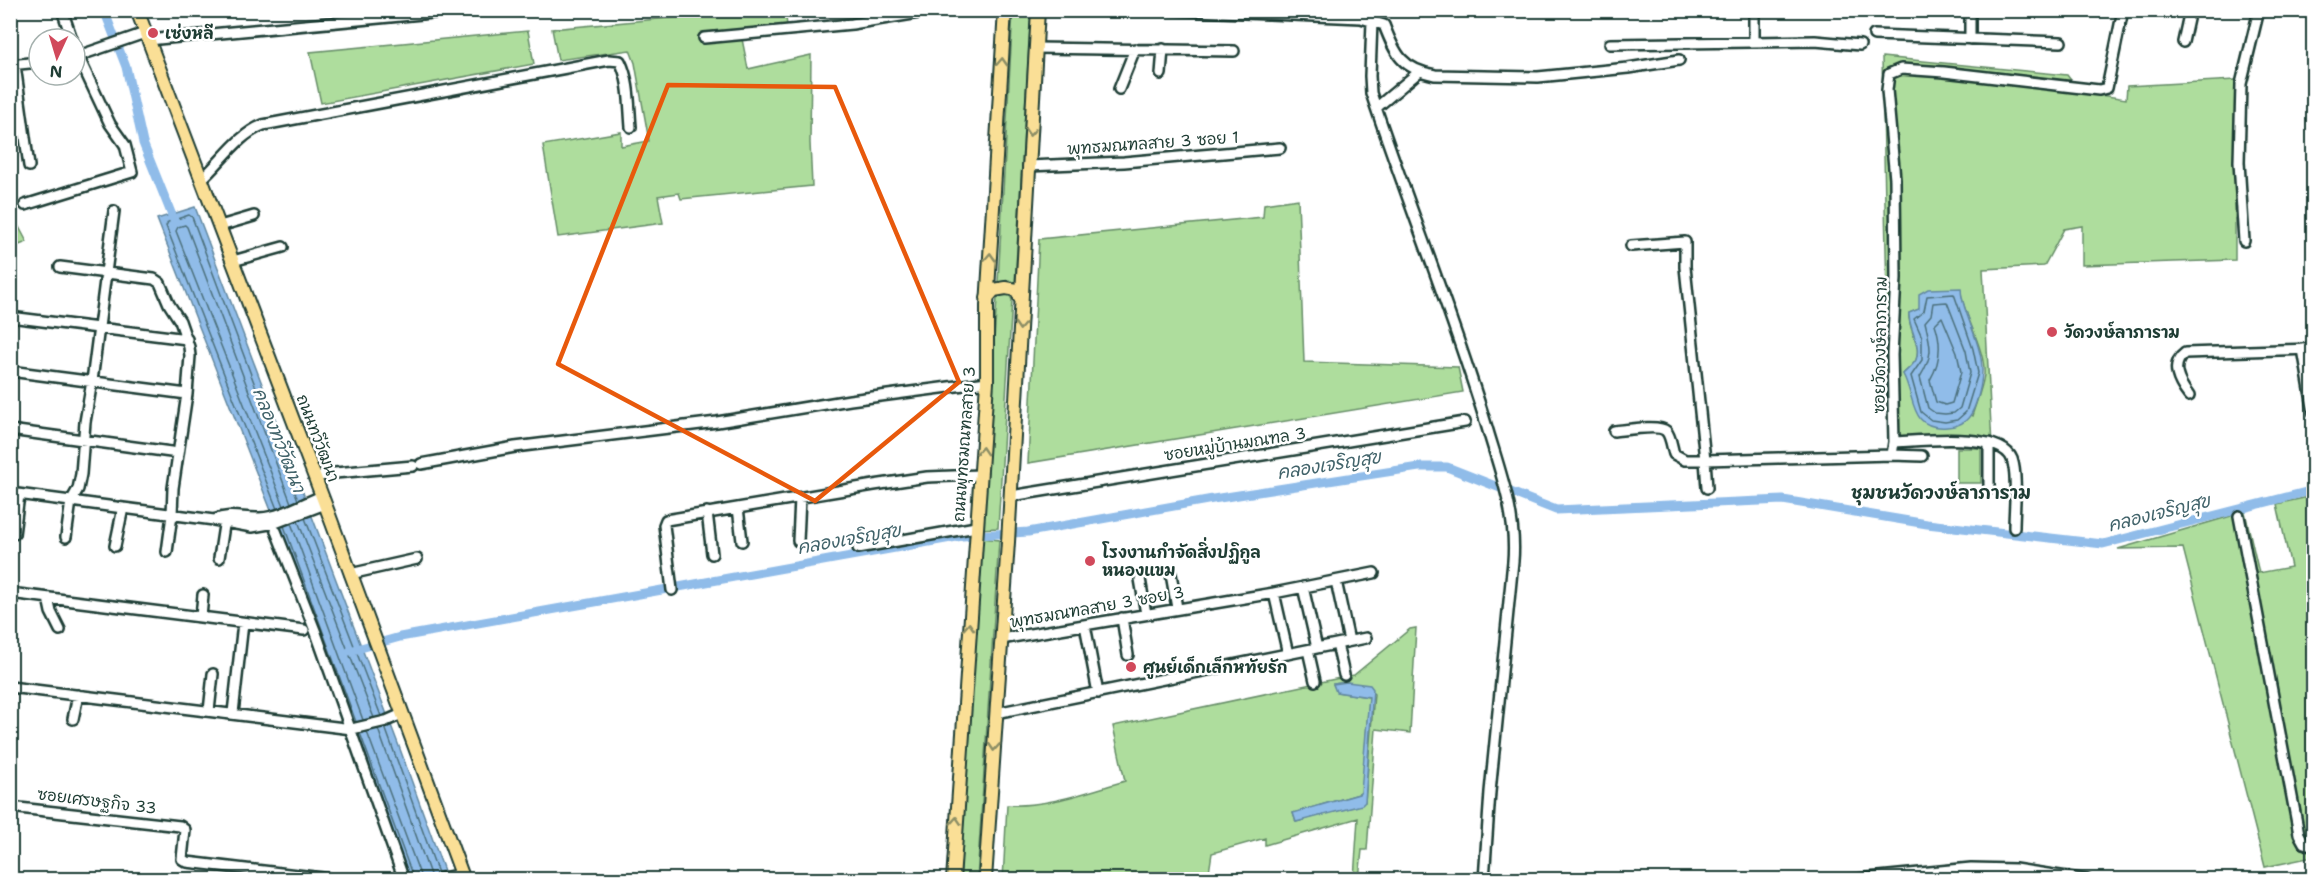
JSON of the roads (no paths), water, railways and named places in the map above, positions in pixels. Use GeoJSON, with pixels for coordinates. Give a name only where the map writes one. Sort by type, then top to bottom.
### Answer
{"type":"FeatureCollection","features":[{"type":"Feature","properties":{"kind":"main road","name":"ถนนทวีวัฒนา"},"geometry":{"type":"LineString","coordinates":[[136,10],[315,477],[463,877]]}},
{"type":"Feature","properties":{"kind":"main road","name":"ถนนพุทธมณฑลสาย 3"},"geometry":{"type":"LineString","coordinates":[[953,879],[987,382],[987,298],[1005,10]]}},
{"type":"Feature","properties":{"kind":"main road"},"geometry":{"type":"LineString","coordinates":[[985,879],[1011,496],[1038,10]]}},
{"type":"Feature","properties":{"kind":"main road"},"geometry":{"type":"LineString","coordinates":[[987,298],[994,290],[1006,288],[1017,290],[1022,300]]}},
{"type":"Feature","properties":{"kind":"street"},"geometry":{"type":"LineString","coordinates":[[62,10],[68,27]]}},
{"type":"Feature","properties":{"kind":"street"},"geometry":{"type":"LineString","coordinates":[[87,52],[129,38],[464,10]]}},
{"type":"Feature","properties":{"kind":"street"},"geometry":{"type":"LineString","coordinates":[[704,38],[852,24],[937,10]]}},
{"type":"Feature","properties":{"kind":"street"},"geometry":{"type":"LineString","coordinates":[[1172,10],[1360,18],[1384,25],[1394,51],[1400,59],[1420,71],[1435,75],[1538,76],[1628,68],[1679,60]]}},
{"type":"Feature","properties":{"kind":"street"},"geometry":{"type":"LineString","coordinates":[[1754,10],[1754,42]]}},
{"type":"Feature","properties":{"kind":"street"},"geometry":{"type":"LineString","coordinates":[[1970,10],[1970,39]]}},
{"type":"Feature","properties":{"kind":"street","name":"ซอยวัดวงษ์ลาภาราม"},"geometry":{"type":"LineString","coordinates":[[1892,455],[1894,442],[1892,355],[1896,278],[1895,179],[1887,90],[1889,74],[1900,69],[2099,90],[2107,88],[2123,10]]}},
{"type":"Feature","properties":{"kind":"street"},"geometry":{"type":"LineString","coordinates":[[2183,42],[2190,10]]}},
{"type":"Feature","properties":{"kind":"street"},"geometry":{"type":"LineString","coordinates":[[2244,241],[2239,162],[2241,84],[2259,10]]}},
{"type":"Feature","properties":{"kind":"street"},"geometry":{"type":"LineString","coordinates":[[1372,21],[1371,93],[1476,393],[1504,483],[1514,531],[1484,879]]}},
{"type":"Feature","properties":{"kind":"street"},"geometry":{"type":"LineString","coordinates":[[1874,36],[2061,42]]}},
{"type":"Feature","properties":{"kind":"street"},"geometry":{"type":"LineString","coordinates":[[1610,44],[1815,41],[1860,45]]}},
{"type":"Feature","properties":{"kind":"street"},"geometry":{"type":"LineString","coordinates":[[1036,48],[1234,51]]}},
{"type":"Feature","properties":{"kind":"street"},"geometry":{"type":"LineString","coordinates":[[1119,89],[1135,49]]}},
{"type":"Feature","properties":{"kind":"street"},"geometry":{"type":"LineString","coordinates":[[1161,74],[1163,49]]}},
{"type":"Feature","properties":{"kind":"street"},"geometry":{"type":"LineString","coordinates":[[202,179],[252,129],[609,60],[620,61],[623,68],[631,127]]}},
{"type":"Feature","properties":{"kind":"street"},"geometry":{"type":"LineString","coordinates":[[13,65],[29,166]]}},
{"type":"Feature","properties":{"kind":"street"},"geometry":{"type":"LineString","coordinates":[[1376,108],[1420,71]]}},
{"type":"Feature","properties":{"kind":"street"},"geometry":{"type":"LineString","coordinates":[[25,205],[132,172],[125,145],[110,124],[87,77]]}},
{"type":"Feature","properties":{"kind":"street","name":"พุทธมณฑลสาย 3 ซอย 1"},"geometry":{"type":"LineString","coordinates":[[1028,166],[1124,162],[1280,148]]}},
{"type":"Feature","properties":{"kind":"street"},"geometry":{"type":"LineString","coordinates":[[66,537],[71,501],[78,489],[82,440],[114,211]]}},
{"type":"Feature","properties":{"kind":"street"},"geometry":{"type":"LineString","coordinates":[[220,226],[254,216]]}},
{"type":"Feature","properties":{"kind":"street"},"geometry":{"type":"LineString","coordinates":[[1631,246],[1685,242],[1685,267],[1707,488]]}},
{"type":"Feature","properties":{"kind":"street"},"geometry":{"type":"LineString","coordinates":[[233,261],[283,247]]}},
{"type":"Feature","properties":{"kind":"street"},"geometry":{"type":"LineString","coordinates":[[60,267],[154,279],[160,283],[168,304],[180,321],[187,339],[190,356],[187,394],[172,488],[172,515],[167,552]]}},
{"type":"Feature","properties":{"kind":"street"},"geometry":{"type":"LineString","coordinates":[[10,317],[187,339]]}},
{"type":"Feature","properties":{"kind":"street"},"geometry":{"type":"LineString","coordinates":[[2189,396],[2177,374],[2179,359],[2185,352],[2308,349],[2313,413]]}},
{"type":"Feature","properties":{"kind":"street"},"geometry":{"type":"LineString","coordinates":[[10,371],[187,394]]}},
{"type":"Feature","properties":{"kind":"street"},"geometry":{"type":"LineString","coordinates":[[315,477],[417,465],[514,447],[717,422],[907,392],[987,382]]}},
{"type":"Feature","properties":{"kind":"street","name":"ซอยหมู่บ้านมณฑล 3"},"geometry":{"type":"LineString","coordinates":[[1011,496],[1465,422]]}},
{"type":"Feature","properties":{"kind":"street"},"geometry":{"type":"LineString","coordinates":[[1614,431],[1656,428],[1665,430],[1674,454],[1678,458],[1705,460],[1922,456]]}},
{"type":"Feature","properties":{"kind":"street"},"geometry":{"type":"LineString","coordinates":[[10,430],[178,453]]}},
{"type":"Feature","properties":{"kind":"street"},"geometry":{"type":"LineString","coordinates":[[1894,442],[1934,440],[1989,442],[2003,447],[2011,456],[2014,466],[2014,528]]}},
{"type":"Feature","properties":{"kind":"street"},"geometry":{"type":"LineString","coordinates":[[1989,442],[1989,489]]}},
{"type":"Feature","properties":{"kind":"street"},"geometry":{"type":"LineString","coordinates":[[672,586],[664,522],[707,512],[874,484],[927,477],[980,475]]}},
{"type":"Feature","properties":{"kind":"street"},"geometry":{"type":"LineString","coordinates":[[14,534],[15,494],[214,520],[225,519],[252,527],[275,523],[323,500]]}},
{"type":"Feature","properties":{"kind":"street"},"geometry":{"type":"LineString","coordinates":[[798,541],[800,498]]}},
{"type":"Feature","properties":{"kind":"street"},"geometry":{"type":"LineString","coordinates":[[115,546],[123,508]]}},
{"type":"Feature","properties":{"kind":"street"},"geometry":{"type":"LineString","coordinates":[[738,508],[742,541]]}},
{"type":"Feature","properties":{"kind":"street"},"geometry":{"type":"LineString","coordinates":[[707,512],[712,554]]}},
{"type":"Feature","properties":{"kind":"street"},"geometry":{"type":"LineString","coordinates":[[2239,516],[2299,834],[2304,843],[2313,846]]}},
{"type":"Feature","properties":{"kind":"street"},"geometry":{"type":"LineString","coordinates":[[219,558],[225,519]]}},
{"type":"Feature","properties":{"kind":"street"},"geometry":{"type":"LineString","coordinates":[[275,523],[404,879]]}},
{"type":"Feature","properties":{"kind":"street"},"geometry":{"type":"LineString","coordinates":[[858,548],[975,533]]}},
{"type":"Feature","properties":{"kind":"street"},"geometry":{"type":"LineString","coordinates":[[350,574],[417,559]]}},
{"type":"Feature","properties":{"kind":"street","name":"พุทธมณฑลสาย 3 ซอย 3"},"geometry":{"type":"LineString","coordinates":[[1001,639],[1274,593],[1374,573]]}},
{"type":"Feature","properties":{"kind":"street"},"geometry":{"type":"LineString","coordinates":[[1170,574],[1177,608]]}},
{"type":"Feature","properties":{"kind":"street"},"geometry":{"type":"LineString","coordinates":[[1140,579],[1146,614]]}},
{"type":"Feature","properties":{"kind":"street"},"geometry":{"type":"LineString","coordinates":[[1336,581],[1349,641]]}},
{"type":"Feature","properties":{"kind":"street"},"geometry":{"type":"LineString","coordinates":[[1303,587],[1313,649],[1315,681]]}},
{"type":"Feature","properties":{"kind":"street"},"geometry":{"type":"LineString","coordinates":[[10,593],[304,630]]}},
{"type":"Feature","properties":{"kind":"street"},"geometry":{"type":"LineString","coordinates":[[1274,593],[1288,654]]}},
{"type":"Feature","properties":{"kind":"street"},"geometry":{"type":"LineString","coordinates":[[201,617],[203,595]]}},
{"type":"Feature","properties":{"kind":"street"},"geometry":{"type":"LineString","coordinates":[[48,598],[51,612],[60,630]]}},
{"type":"Feature","properties":{"kind":"street"},"geometry":{"type":"LineString","coordinates":[[1122,618],[1128,655]]}},
{"type":"Feature","properties":{"kind":"street"},"geometry":{"type":"LineString","coordinates":[[233,713],[243,622]]}},
{"type":"Feature","properties":{"kind":"street"},"geometry":{"type":"LineString","coordinates":[[1085,625],[1098,693]]}},
{"type":"Feature","properties":{"kind":"street"},"geometry":{"type":"LineString","coordinates":[[996,713],[1366,638]]}},
{"type":"Feature","properties":{"kind":"street"},"geometry":{"type":"LineString","coordinates":[[1337,644],[1344,675]]}},
{"type":"Feature","properties":{"kind":"street"},"geometry":{"type":"LineString","coordinates":[[209,711],[213,674]]}},
{"type":"Feature","properties":{"kind":"street"},"geometry":{"type":"LineString","coordinates":[[10,687],[351,728],[386,721],[402,714]]}},
{"type":"Feature","properties":{"kind":"street"},"geometry":{"type":"LineString","coordinates":[[73,719],[78,695]]}},
{"type":"Feature","properties":{"kind":"street","name":"ซอยเศรษฐกิจ 33"},"geometry":{"type":"LineString","coordinates":[[10,807],[180,826],[185,830],[182,859],[187,862],[340,879]]}},
{"type":"Feature","properties":{"kind":"street"},"geometry":{"type":"LineString","coordinates":[[1848,879],[1971,868],[2015,869],[2087,879]]}},
{"type":"Feature","properties":{"kind":"street"},"geometry":{"type":"LineString","coordinates":[[442,878],[463,877]]}},
{"type":"Feature","properties":{"kind":"water"},"geometry":{"type":"Polygon","coordinates":[[[195,207],[447,879],[409,879],[290,559],[157,219],[195,207]]]}},
{"type":"Feature","properties":{"kind":"water"},"geometry":{"type":"Polygon","coordinates":[[[1961,288],[1964,306],[1982,363],[1979,392],[1974,408],[1966,420],[1958,425],[1935,427],[1926,424],[1920,418],[1903,374],[1915,362],[1917,354],[1909,313],[1919,309],[1919,294],[1928,289],[1961,288]]]}},
{"type":"Feature","properties":{"kind":"water"},"geometry":{"type":"Polygon","coordinates":[[[1347,682],[1370,685],[1373,689],[1365,802],[1362,805],[1296,822],[1293,813],[1361,792],[1369,697],[1336,692],[1333,684],[1347,682]]]}},
{"type":"Feature","properties":{"kind":"waterway","name":"คลองทวีวัฒนา"},"geometry":{"type":"LineString","coordinates":[[104,10],[126,67],[143,143],[175,223]]}},
{"type":"Feature","properties":{"kind":"waterway","name":"คลองเจริญสุข"},"geometry":{"type":"LineString","coordinates":[[350,651],[400,637],[962,536],[1028,532],[1213,499],[1419,467],[1447,467],[1556,510],[1783,500],[1927,524],[2103,544],[2314,490]]}},
{"type":"Feature","properties":{"kind":"place","name":"เซ่งหลี"},"geometry":{"type":"Point","coordinates":[153,33]}},
{"type":"Feature","properties":{"kind":"place","name":"วัดวงษ์ลาภาราม"},"geometry":{"type":"Point","coordinates":[2052,332]}},
{"type":"Feature","properties":{"kind":"place","name":"โรงงานกำจัดสิ่งปฏิกูล หนองแขม"},"geometry":{"type":"Point","coordinates":[1090,561]}},
{"type":"Feature","properties":{"kind":"place","name":"ศูนย์เด็กเล็กหทัยรัก"},"geometry":{"type":"Point","coordinates":[1131,667]}},
{"type":"Feature","properties":{"kind":"district","name":"ชุมชนวัดวงษ์ลาภาราม"},"geometry":{"type":"Point","coordinates":[1941,493]}}]}
